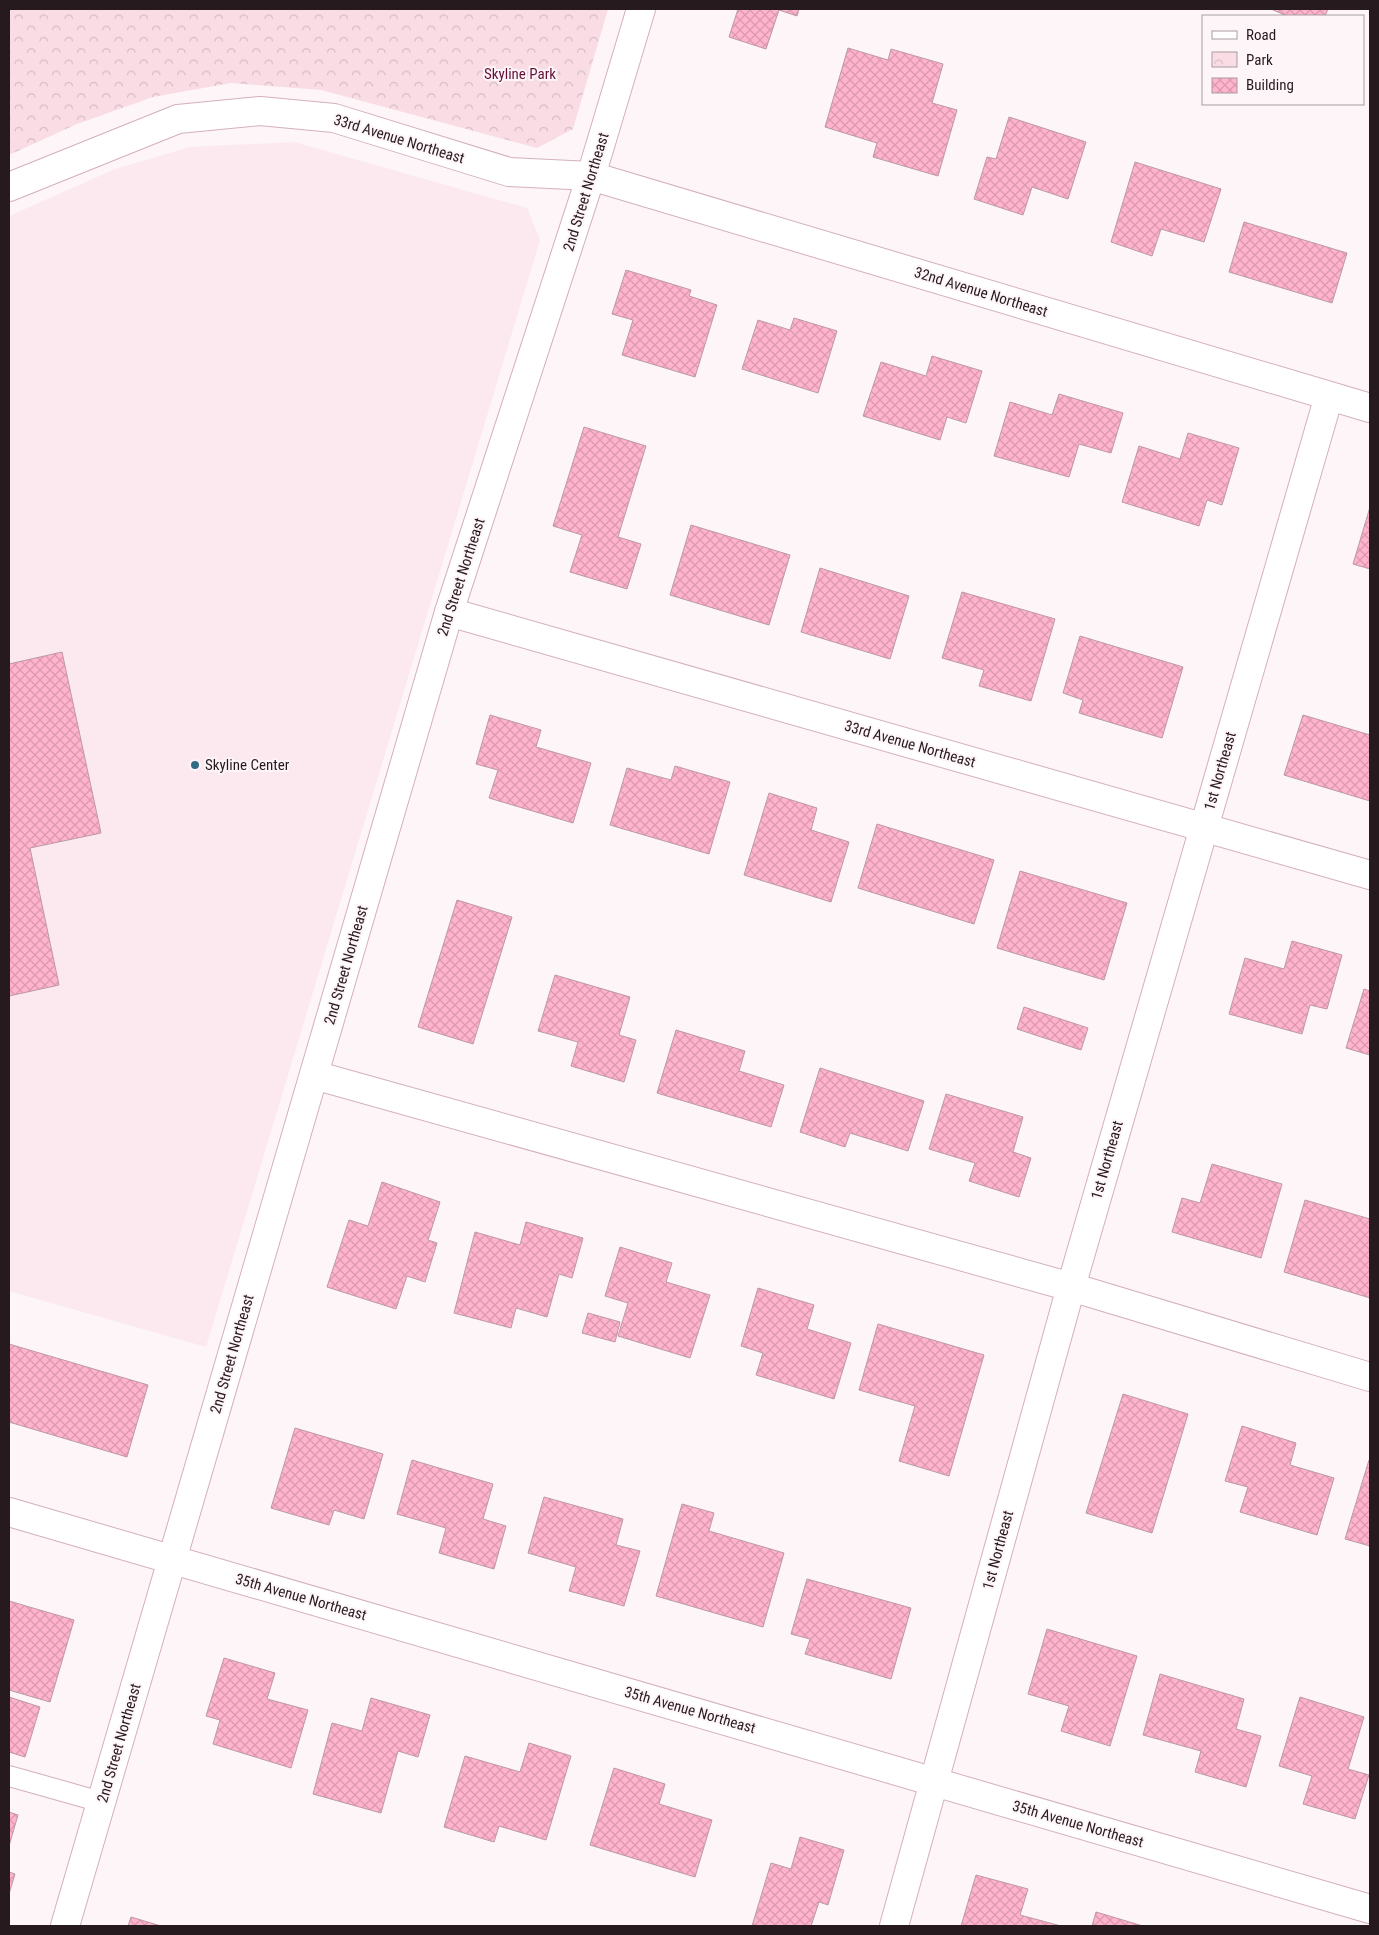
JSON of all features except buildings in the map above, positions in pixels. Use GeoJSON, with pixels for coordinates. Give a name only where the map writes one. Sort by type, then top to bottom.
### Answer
{"type":"FeatureCollection","features":[{"type":"Feature","properties":{"kind":"street","name":"2nd Street Northeast"},"geometry":{"type":"LineString","coordinates":[[66,1926],[449,612],[591,176],[641,9]]}},
{"type":"Feature","properties":{"kind":"street","name":"33rd Avenue Northeast"},"geometry":{"type":"LineString","coordinates":[[9,186],[178,119],[260,111],[334,118],[509,172],[591,176]]}},
{"type":"Feature","properties":{"kind":"street","name":"32nd Avenue Northeast"},"geometry":{"type":"LineString","coordinates":[[591,176],[1370,408]]}},
{"type":"Feature","properties":{"kind":"street","name":"1st Northeast"},"geometry":{"type":"LineString","coordinates":[[894,1926],[1070,1287],[1329,396]]}},
{"type":"Feature","properties":{"kind":"street","name":"33rd Avenue Northeast"},"geometry":{"type":"LineString","coordinates":[[449,612],[1370,875]]}},
{"type":"Feature","properties":{"kind":"street"},"geometry":{"type":"LineString","coordinates":[[314,1075],[1070,1287],[1370,1377]]}},
{"type":"Feature","properties":{"kind":"street","name":"35th Avenue Northeast"},"geometry":{"type":"LineString","coordinates":[[9,1512],[1370,1909]]}},
{"type":"Feature","properties":{"kind":"lane"},"geometry":{"type":"LineString","coordinates":[[9,1776],[102,1802]]}},
{"type":"Feature","properties":{"kind":"shaded area","name":"Skyline Center"},"geometry":{"type":"Polygon","coordinates":[[[294,142],[527,208],[540,240],[206,1347],[9,1291],[9,216],[115,169],[190,147],[294,142]]]}},
{"type":"Feature","properties":{"kind":"green space","name":"Skyline Park"},"geometry":{"type":"Polygon","coordinates":[[[9,9],[608,9],[573,129],[537,148],[321,90],[231,83],[153,97],[77,124],[9,155],[9,9]]]}},
{"type":"Feature","properties":{"kind":"place","name":"Skyline Center"},"geometry":{"type":"Point","coordinates":[195,765]}}]}
